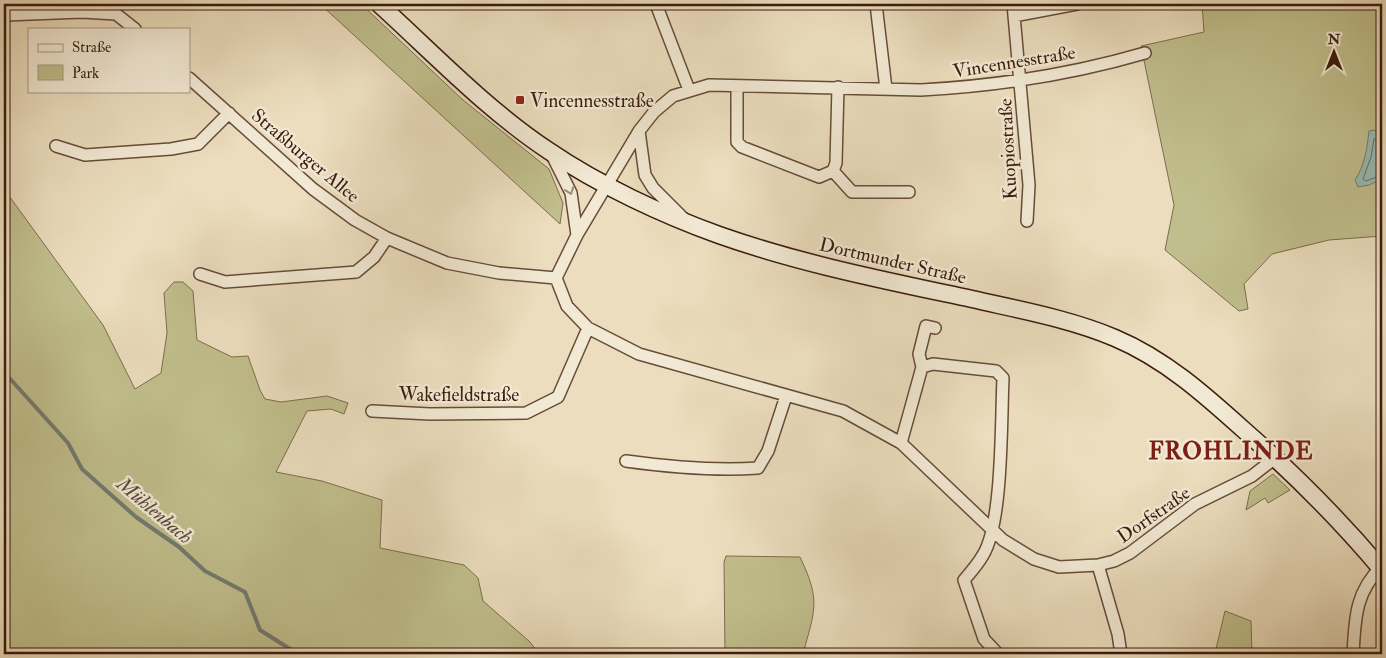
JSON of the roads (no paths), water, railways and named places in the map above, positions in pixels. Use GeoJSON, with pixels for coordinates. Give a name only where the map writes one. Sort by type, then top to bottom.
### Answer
{"type":"FeatureCollection","features":[{"type":"Feature","properties":{"kind":"main road","name":"Dortmunder Straße"},"geometry":{"type":"LineString","coordinates":[[379,4],[472,90],[549,152],[608,184],[688,223],[718,235],[843,271],[1013,308],[1115,338],[1144,352],[1210,399],[1321,502],[1382,568]]}},
{"type":"Feature","properties":{"kind":"street"},"geometry":{"type":"LineString","coordinates":[[656,4],[689,90]]}},
{"type":"Feature","properties":{"kind":"street"},"geometry":{"type":"LineString","coordinates":[[876,4],[886,89]]}},
{"type":"Feature","properties":{"kind":"street","name":"Kuopiostraße"},"geometry":{"type":"LineString","coordinates":[[1013,4],[1029,185],[1027,221]]}},
{"type":"Feature","properties":{"kind":"street"},"geometry":{"type":"LineString","coordinates":[[1014,16],[1077,4]]}},
{"type":"Feature","properties":{"kind":"street"},"geometry":{"type":"LineString","coordinates":[[5,15],[82,12],[116,14],[134,28]]}},
{"type":"Feature","properties":{"kind":"street","name":"Vincennesstraße"},"geometry":{"type":"LineString","coordinates":[[608,184],[639,132],[662,103],[689,90],[709,86],[886,89],[956,88],[1107,64],[1145,53]]}},
{"type":"Feature","properties":{"kind":"street","name":"Straßburger Allee"},"geometry":{"type":"LineString","coordinates":[[190,79],[313,189],[355,220],[387,238],[447,263],[500,273],[556,278]]}},
{"type":"Feature","properties":{"kind":"street"},"geometry":{"type":"LineString","coordinates":[[737,86],[737,142],[742,147],[819,177],[832,171],[836,163],[838,87]]}},
{"type":"Feature","properties":{"kind":"street","name":"Straßburger Allee"},"geometry":{"type":"LineString","coordinates":[[56,146],[85,155],[171,149],[198,144],[229,113]]}},
{"type":"Feature","properties":{"kind":"street"},"geometry":{"type":"LineString","coordinates":[[639,132],[644,174],[653,188],[688,223]]}},
{"type":"Feature","properties":{"kind":"street"},"geometry":{"type":"LineString","coordinates":[[549,152],[571,193],[577,235]]}},
{"type":"Feature","properties":{"kind":"street"},"geometry":{"type":"LineString","coordinates":[[832,171],[852,192],[909,192]]}},
{"type":"Feature","properties":{"kind":"street"},"geometry":{"type":"LineString","coordinates":[[608,184],[577,235],[556,278],[567,306],[588,328],[639,354],[843,411],[901,444],[993,528]]}},
{"type":"Feature","properties":{"kind":"street"},"geometry":{"type":"LineString","coordinates":[[200,274],[225,282],[356,272],[374,257],[387,238]]}},
{"type":"Feature","properties":{"kind":"street"},"geometry":{"type":"LineString","coordinates":[[901,444],[922,367],[919,354],[926,326],[935,328]]}},
{"type":"Feature","properties":{"kind":"street","name":"Wakefieldstraße"},"geometry":{"type":"LineString","coordinates":[[372,411],[430,414],[526,413],[558,397],[588,328]]}},
{"type":"Feature","properties":{"kind":"street"},"geometry":{"type":"LineString","coordinates":[[922,367],[933,364],[996,372],[1002,378],[998,483],[993,528],[984,554],[964,580],[984,640],[998,654]]}},
{"type":"Feature","properties":{"kind":"street"},"geometry":{"type":"LineString","coordinates":[[626,461],[667,467],[758,468],[768,451],[786,396]]}},
{"type":"Feature","properties":{"kind":"street","name":"Dorfstraße"},"geometry":{"type":"LineString","coordinates":[[993,528],[1003,540],[1034,559],[1059,567],[1098,565],[1130,553],[1195,504],[1245,480],[1275,458]]}},
{"type":"Feature","properties":{"kind":"street"},"geometry":{"type":"LineString","coordinates":[[1098,565],[1118,634],[1121,654]]}},
{"type":"Feature","properties":{"kind":"street"},"geometry":{"type":"LineString","coordinates":[[1352,654],[1357,608],[1362,591],[1382,568]]}},
{"type":"Feature","properties":{"kind":"water"},"geometry":{"type":"Polygon","coordinates":[[[1374,130],[1382,136],[1382,179],[1369,185],[1358,187],[1355,180],[1363,163],[1369,131],[1374,130]]]}},
{"type":"Feature","properties":{"kind":"waterway","name":"Mühlenbach"},"geometry":{"type":"LineString","coordinates":[[4,372],[68,443],[82,469],[136,517],[179,547],[205,571],[245,592],[260,630],[298,654]]}},
{"type":"Feature","properties":{"kind":"place","name":"Vincennesstraße"},"geometry":{"type":"Point","coordinates":[520,100]}},
{"type":"Feature","properties":{"kind":"district","name":"FROHLINDE"},"geometry":{"type":"Point","coordinates":[1231,451]}}]}
